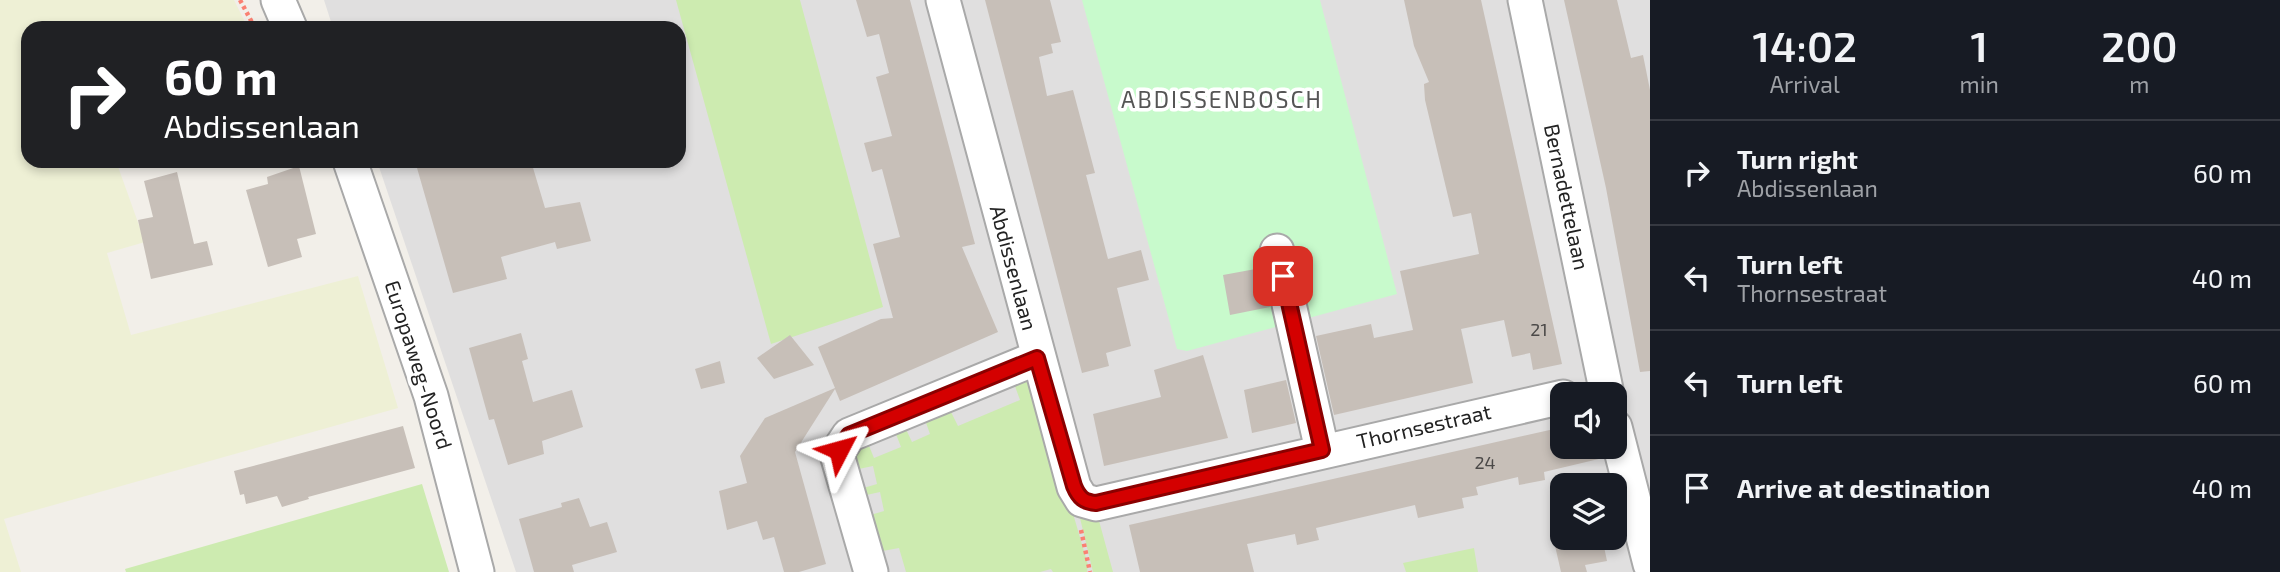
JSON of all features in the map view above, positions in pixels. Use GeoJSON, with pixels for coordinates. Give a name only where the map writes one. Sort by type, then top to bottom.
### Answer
{"type":"FeatureCollection","features":[{"type":"Feature","properties":{"kind":"street"},"geometry":{"type":"LineString","coordinates":[[278,0],[287,21]]}},
{"type":"Feature","properties":{"kind":"street","name":"Abdissenlaan"},"geometry":{"type":"LineString","coordinates":[[943,0],[1037,358],[1074,486],[1082,500]]}},
{"type":"Feature","properties":{"kind":"street","name":"Bernadettelaan"},"geometry":{"type":"LineString","coordinates":[[1525,0],[1594,382]]}},
{"type":"Feature","properties":{"kind":"street","name":"Europaweg-Noord"},"geometry":{"type":"LineString","coordinates":[[352,168],[430,396],[477,572]]}},
{"type":"Feature","properties":{"kind":"street"},"geometry":{"type":"LineString","coordinates":[[1277,251],[1322,450]]}},
{"type":"Feature","properties":{"kind":"street"},"geometry":{"type":"LineString","coordinates":[[871,572],[838,458],[843,442],[849,435],[1037,358]]}},
{"type":"Feature","properties":{"kind":"street","name":"Thornsestraat"},"geometry":{"type":"LineString","coordinates":[[1082,500],[1096,503],[1550,400]]}},
{"type":"Feature","properties":{"kind":"street"},"geometry":{"type":"LineString","coordinates":[[1623,459],[1650,564]]}},
{"type":"Feature","properties":{"kind":"path"},"geometry":{"type":"LineString","coordinates":[[240,0],[251,21]]}},
{"type":"Feature","properties":{"kind":"path"},"geometry":{"type":"LineString","coordinates":[[1082,500],[1076,513],[1090,572]]}},
{"type":"Feature","properties":{"kind":"shaded area"},"geometry":{"type":"Polygon","coordinates":[[[324,0],[1650,0],[1650,572],[516,572],[379,168],[686,168],[686,21],[331,21],[324,0]]]}},
{"type":"Feature","properties":{"kind":"green space"},"geometry":{"type":"Polygon","coordinates":[[[0,0],[234,0],[244,21],[21,21],[21,168],[119,168],[145,242],[107,253],[131,335],[358,276],[398,408],[4,519],[21,572],[0,572],[0,0]]]}},
{"type":"Feature","properties":{"kind":"green space"},"geometry":{"type":"Polygon","coordinates":[[[676,0],[800,0],[883,307],[771,344],[686,36],[686,21],[682,21],[676,0]]]}},
{"type":"Feature","properties":{"kind":"green space"},"geometry":{"type":"Polygon","coordinates":[[[1082,0],[1320,0],[1397,294],[1187,351],[1177,349],[1082,0]]]}},
{"type":"Feature","properties":{"kind":"green space"},"geometry":{"type":"Polygon","coordinates":[[[1020,374],[1035,383],[1088,565],[1087,572],[1053,572],[1051,569],[1040,572],[906,572],[899,548],[877,552],[867,516],[884,511],[880,492],[862,496],[860,489],[877,484],[873,466],[854,470],[851,452],[867,441],[874,458],[901,447],[894,429],[904,425],[912,442],[930,434],[924,417],[948,406],[958,426],[1020,400],[1012,378],[1020,374]]]}},
{"type":"Feature","properties":{"kind":"green space"},"geometry":{"type":"Polygon","coordinates":[[[422,484],[449,572],[126,572],[125,569],[422,484]]]}},
{"type":"Feature","properties":{"kind":"green space"},"geometry":{"type":"Polygon","coordinates":[[[1079,514],[1098,517],[1113,572],[1093,572],[1079,514]]]}},
{"type":"Feature","properties":{"kind":"green space"},"geometry":{"type":"Polygon","coordinates":[[[1474,548],[1478,572],[1406,572],[1403,563],[1474,548]]]}},
{"type":"Feature","properties":{"kind":"building"},"geometry":{"type":"Polygon","coordinates":[[[856,0],[910,0],[975,244],[962,247],[998,332],[840,401],[835,389],[795,452],[826,564],[799,572],[784,572],[774,537],[763,540],[757,521],[727,530],[719,491],[747,483],[740,456],[765,418],[835,388],[818,347],[881,319],[893,318],[873,244],[900,237],[882,169],[872,172],[864,143],[892,136],[876,77],[889,73],[879,34],[867,37],[856,0]]]}},
{"type":"Feature","properties":{"kind":"building"},"geometry":{"type":"Polygon","coordinates":[[[985,0],[1050,0],[1061,42],[1051,44],[1053,53],[1039,57],[1047,96],[1073,90],[1095,173],[1086,175],[1108,259],[1141,250],[1149,280],[1117,288],[1131,346],[1106,353],[1109,366],[1082,373],[985,0]]]}},
{"type":"Feature","properties":{"kind":"building"},"geometry":{"type":"Polygon","coordinates":[[[1404,0],[1481,0],[1562,364],[1533,370],[1530,353],[1512,357],[1504,320],[1461,329],[1473,383],[1334,415],[1316,336],[1371,324],[1374,338],[1413,330],[1400,271],[1479,254],[1471,213],[1453,217],[1425,100],[1424,84],[1429,82],[1414,46],[1404,0]]]}},
{"type":"Feature","properties":{"kind":"building"},"geometry":{"type":"Polygon","coordinates":[[[1564,0],[1617,0],[1631,58],[1643,55],[1650,90],[1650,371],[1640,372],[1606,188],[1564,0]]]}},
{"type":"Feature","properties":{"kind":"building"},"geometry":{"type":"Polygon","coordinates":[[[300,168],[316,234],[297,239],[302,257],[268,267],[246,190],[268,184],[267,177],[300,168]]]}},
{"type":"Feature","properties":{"kind":"building"},"geometry":{"type":"Polygon","coordinates":[[[417,168],[533,168],[545,208],[580,202],[591,241],[557,249],[555,242],[501,257],[507,279],[453,293],[417,168]]]}},
{"type":"Feature","properties":{"kind":"building"},"geometry":{"type":"Polygon","coordinates":[[[177,172],[194,244],[207,241],[213,265],[151,279],[138,220],[153,217],[144,181],[177,172]]]}},
{"type":"Feature","properties":{"kind":"building"},"geometry":{"type":"Polygon","coordinates":[[[1261,268],[1270,307],[1230,315],[1223,275],[1261,268]]]}},
{"type":"Feature","properties":{"kind":"building"},"geometry":{"type":"Polygon","coordinates":[[[521,333],[528,359],[522,361],[533,402],[572,390],[583,427],[542,441],[544,454],[508,465],[494,419],[489,420],[469,348],[521,333]]]}},
{"type":"Feature","properties":{"kind":"building"},"geometry":{"type":"Polygon","coordinates":[[[790,335],[814,365],[774,379],[757,358],[790,335]]]}},
{"type":"Feature","properties":{"kind":"building"},"geometry":{"type":"Polygon","coordinates":[[[1203,355],[1228,438],[1104,466],[1093,414],[1161,397],[1154,370],[1203,355]]]}},
{"type":"Feature","properties":{"kind":"building"},"geometry":{"type":"Polygon","coordinates":[[[720,361],[725,383],[701,389],[695,369],[720,361]]]}},
{"type":"Feature","properties":{"kind":"building"},"geometry":{"type":"Polygon","coordinates":[[[1286,380],[1296,423],[1252,433],[1244,390],[1286,380]]]}},
{"type":"Feature","properties":{"kind":"building"},"geometry":{"type":"Polygon","coordinates":[[[403,426],[415,468],[308,497],[309,499],[282,507],[277,496],[246,504],[244,494],[240,495],[234,471],[403,426]]]}},
{"type":"Feature","properties":{"kind":"building"},"geometry":{"type":"Polygon","coordinates":[[[1550,430],[1550,459],[1599,459],[1544,472],[1545,480],[1519,485],[1518,477],[1476,487],[1478,495],[1462,498],[1464,508],[1418,518],[1415,505],[1316,528],[1319,540],[1297,545],[1295,534],[1247,544],[1254,572],[1140,572],[1129,525],[1550,430]]]}},
{"type":"Feature","properties":{"kind":"building"},"geometry":{"type":"Polygon","coordinates":[[[579,498],[590,527],[607,522],[617,552],[572,565],[574,572],[534,572],[519,519],[562,507],[561,503],[579,498]]]}},
{"type":"Feature","properties":{"kind":"building"},"geometry":{"type":"Polygon","coordinates":[[[1556,550],[1605,550],[1607,561],[1585,565],[1587,572],[1561,572],[1556,550]]]}},
{"type":"Feature","properties":{"kind":"district","name":"ABDISSENBOSCH"},"geometry":{"type":"Point","coordinates":[1222,100]}},
{"type":"Feature","properties":{"kind":"route"},"geometry":{"type":"LineString","coordinates":[[839,450],[849,435],[1037,358],[1074,486],[1082,500],[1096,503],[1322,450],[1283,276]]}}]}
